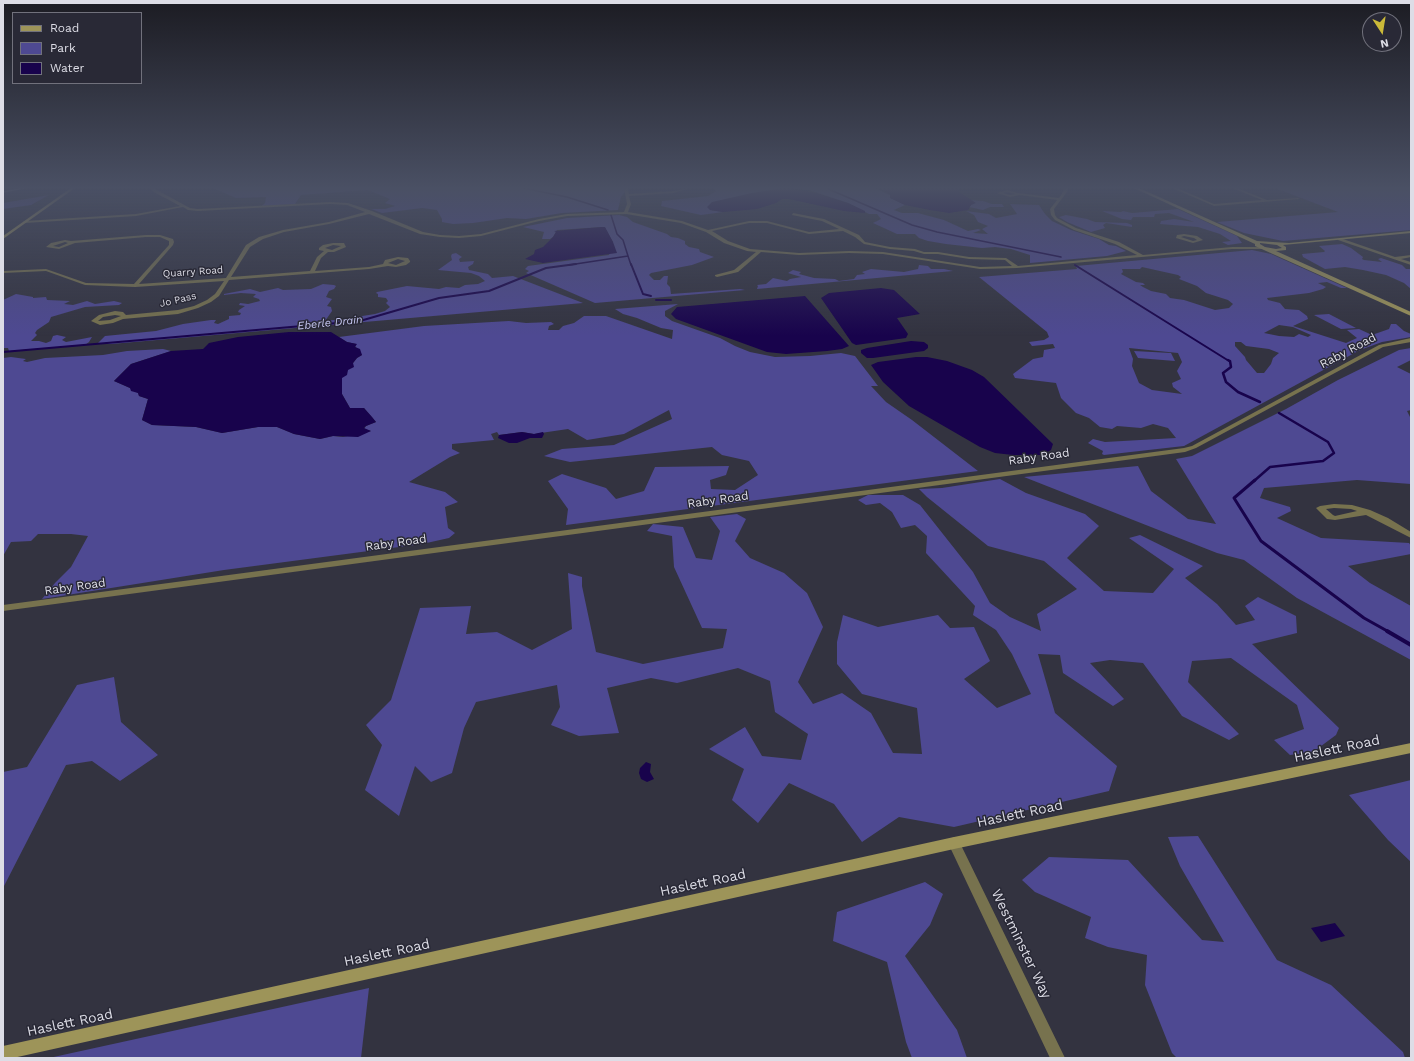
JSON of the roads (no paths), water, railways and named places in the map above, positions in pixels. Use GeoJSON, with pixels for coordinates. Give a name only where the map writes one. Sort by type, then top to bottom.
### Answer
{"type":"FeatureCollection","features":[{"type":"Feature","properties":{"kind":"street"},"geometry":{"type":"LineString","coordinates":[[73,242],[128,238]]}},
{"type":"Feature","properties":{"kind":"street"},"geometry":{"type":"LineString","coordinates":[[135,286],[171,245],[171,240],[165,238]]}},
{"type":"Feature","properties":{"kind":"street","name":"Jo Pass"},"geometry":{"type":"LineString","coordinates":[[123,317],[171,313],[201,305],[215,297],[248,246],[263,238]]}},
{"type":"Feature","properties":{"kind":"street"},"geometry":{"type":"LineString","coordinates":[[719,238],[730,244],[760,251],[799,254],[865,252],[917,258],[967,267],[1017,267],[1232,248],[1268,242]]}},
{"type":"Feature","properties":{"kind":"street"},"geometry":{"type":"LineString","coordinates":[[859,238],[864,243],[890,248],[915,250],[924,253],[938,253],[969,258],[1006,259],[1017,267]]}},
{"type":"Feature","properties":{"kind":"street"},"geometry":{"type":"LineString","coordinates":[[1101,238],[1117,243],[1142,256]]}},
{"type":"Feature","properties":{"kind":"street"},"geometry":{"type":"LineString","coordinates":[[1244,238],[1266,249],[1411,314]]}},
{"type":"Feature","properties":{"kind":"street"},"geometry":{"type":"LineString","coordinates":[[1251,238],[1285,244],[1349,238]]}},
{"type":"Feature","properties":{"kind":"street"},"geometry":{"type":"LineString","coordinates":[[1343,238],[1411,263]]}},
{"type":"Feature","properties":{"kind":"street"},"geometry":{"type":"LineString","coordinates":[[1196,242],[1211,250]]}},
{"type":"Feature","properties":{"kind":"street"},"geometry":{"type":"LineString","coordinates":[[1232,248],[1284,249],[1308,242]]}},
{"type":"Feature","properties":{"kind":"street"},"geometry":{"type":"LineString","coordinates":[[864,243],[865,252]]}},
{"type":"Feature","properties":{"kind":"street"},"geometry":{"type":"LineString","coordinates":[[1274,243],[1282,245],[1285,253],[1300,263]]}},
{"type":"Feature","properties":{"kind":"street"},"geometry":{"type":"LineString","coordinates":[[312,272],[319,257],[326,251]]}},
{"type":"Feature","properties":{"kind":"street"},"geometry":{"type":"LineString","coordinates":[[717,276],[736,271],[760,251]]}},
{"type":"Feature","properties":{"kind":"street"},"geometry":{"type":"LineString","coordinates":[[917,258],[924,253]]}},
{"type":"Feature","properties":{"kind":"street"},"geometry":{"type":"LineString","coordinates":[[1397,258],[1411,256]]}},
{"type":"Feature","properties":{"kind":"street","name":"Quarry Road"},"geometry":{"type":"LineString","coordinates":[[3,272],[46,270],[85,284],[135,286],[369,268],[386,265]]}},
{"type":"Feature","properties":{"kind":"street","name":"Raby Road"},"geometry":{"type":"LineString","coordinates":[[3,608],[1185,450],[1194,447],[1381,346],[1411,340]]}},
{"type":"Feature","properties":{"kind":"street"},"geometry":{"type":"LineString","coordinates":[[1367,512],[1335,518],[1326,514],[1320,508],[1345,506],[1367,512],[1411,535]]}},
{"type":"Feature","properties":{"kind":"street","name":"Haslett Road"},"geometry":{"type":"LineString","coordinates":[[3,1053],[954,843],[1411,748]]}},
{"type":"Feature","properties":{"kind":"street","name":"Westminster Way"},"geometry":{"type":"LineString","coordinates":[[954,843],[1058,1058]]}},
{"type":"Feature","properties":{"kind":"water"},"geometry":{"type":"Polygon","coordinates":[[[552,238],[611,238],[617,253],[543,263],[525,259],[534,254],[535,250],[543,247],[552,238]]]}},
{"type":"Feature","properties":{"kind":"water"},"geometry":{"type":"Polygon","coordinates":[[[881,288],[894,290],[920,314],[897,318],[908,334],[906,338],[856,345],[852,343],[821,298],[829,293],[881,288]]]}},
{"type":"Feature","properties":{"kind":"water"},"geometry":{"type":"Polygon","coordinates":[[[805,296],[849,346],[842,349],[827,351],[786,354],[767,352],[676,319],[671,314],[677,307],[805,296]]]}},
{"type":"Feature","properties":{"kind":"water"},"geometry":{"type":"Polygon","coordinates":[[[289,332],[331,332],[347,342],[357,344],[355,347],[360,349],[362,355],[353,363],[354,367],[348,370],[347,375],[342,378],[342,394],[350,408],[364,408],[376,422],[364,428],[371,431],[358,437],[333,436],[320,439],[294,434],[277,427],[258,427],[222,433],[196,427],[152,425],[142,420],[148,399],[139,396],[138,393],[131,391],[130,388],[114,381],[131,364],[171,351],[203,349],[209,343],[238,337],[289,332]]]}},
{"type":"Feature","properties":{"kind":"water"},"geometry":{"type":"Polygon","coordinates":[[[911,341],[924,342],[928,345],[928,348],[924,351],[873,358],[867,358],[861,353],[861,350],[867,348],[911,341]]]}},
{"type":"Feature","properties":{"kind":"water"},"geometry":{"type":"Polygon","coordinates":[[[927,357],[947,361],[972,370],[984,377],[1053,444],[1051,450],[1042,455],[1013,455],[995,453],[980,447],[909,406],[883,382],[871,365],[878,362],[927,357]]]}},
{"type":"Feature","properties":{"kind":"water"},"geometry":{"type":"Polygon","coordinates":[[[522,432],[534,434],[543,432],[544,434],[542,438],[530,438],[517,443],[509,443],[498,438],[499,435],[522,432]]]}},
{"type":"Feature","properties":{"kind":"water"},"geometry":{"type":"Polygon","coordinates":[[[646,762],[651,764],[650,772],[654,779],[647,782],[641,779],[639,773],[640,768],[646,762]]]}},
{"type":"Feature","properties":{"kind":"water"},"geometry":{"type":"Polygon","coordinates":[[[1335,923],[1345,936],[1321,942],[1311,928],[1335,923]]]}},
{"type":"Feature","properties":{"kind":"waterway","name":"Eberle Drain"},"geometry":{"type":"LineString","coordinates":[[621,238],[623,240],[628,256]]}},
{"type":"Feature","properties":{"kind":"waterway"},"geometry":{"type":"LineString","coordinates":[[964,238],[1061,257]]}},
{"type":"Feature","properties":{"kind":"waterway","name":"Eberle Drain"},"geometry":{"type":"LineString","coordinates":[[572,264],[628,256]]}},
{"type":"Feature","properties":{"kind":"waterway"},"geometry":{"type":"LineString","coordinates":[[628,256],[631,265]]}},
{"type":"Feature","properties":{"kind":"waterway","name":"Eberle Drain"},"geometry":{"type":"LineString","coordinates":[[3,352],[360,321],[439,298],[489,291],[546,268],[572,264]]}},
{"type":"Feature","properties":{"kind":"waterway"},"geometry":{"type":"LineString","coordinates":[[631,264],[643,294],[651,296]]}},
{"type":"Feature","properties":{"kind":"waterway"},"geometry":{"type":"LineString","coordinates":[[1075,265],[1229,361]]}},
{"type":"Feature","properties":{"kind":"waterway"},"geometry":{"type":"LineString","coordinates":[[656,300],[671,300]]}},
{"type":"Feature","properties":{"kind":"waterway"},"geometry":{"type":"LineString","coordinates":[[1228,360],[1230,361],[1231,367],[1223,373],[1226,382],[1238,392],[1260,402]]}},
{"type":"Feature","properties":{"kind":"waterway"},"geometry":{"type":"LineString","coordinates":[[1254,481],[1270,467],[1323,461],[1334,453],[1328,442],[1279,413]]}},
{"type":"Feature","properties":{"kind":"waterway"},"geometry":{"type":"LineString","coordinates":[[1255,480],[1234,498],[1261,541],[1364,618],[1389,632]]}},
{"type":"Feature","properties":{"kind":"waterway"},"geometry":{"type":"LineString","coordinates":[[1387,631],[1411,645]]}}]}
